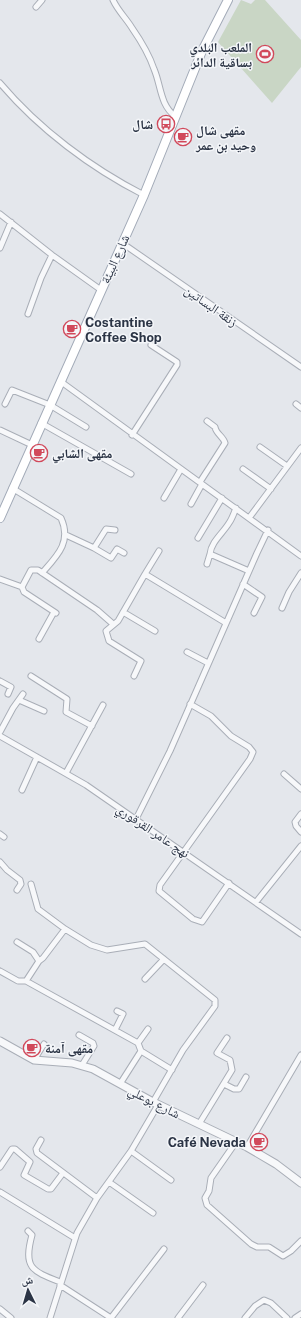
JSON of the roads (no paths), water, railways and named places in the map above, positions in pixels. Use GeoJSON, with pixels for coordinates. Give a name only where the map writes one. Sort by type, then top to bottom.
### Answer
{"type":"FeatureCollection","features":[{"type":"Feature","properties":{"kind":"main road","name":"شارع البيئة"},"geometry":{"type":"LineString","coordinates":[[0,518],[3,502],[12,488],[50,405],[144,195],[202,51],[228,0]]}},
{"type":"Feature","properties":{"kind":"street"},"geometry":{"type":"LineString","coordinates":[[36,7],[42,0]]}},
{"type":"Feature","properties":{"kind":"street"},"geometry":{"type":"LineString","coordinates":[[113,0],[117,10],[132,26],[143,44],[155,70],[163,100],[169,111],[175,116]]}},
{"type":"Feature","properties":{"kind":"street"},"geometry":{"type":"LineString","coordinates":[[0,83],[23,110],[60,141],[114,179],[144,195]]}},
{"type":"Feature","properties":{"kind":"street"},"geometry":{"type":"LineString","coordinates":[[0,214],[52,255],[101,290]]}},
{"type":"Feature","properties":{"kind":"street"},"geometry":{"type":"LineString","coordinates":[[0,248],[11,222]]}},
{"type":"Feature","properties":{"kind":"street","name":"زنقة البساتين"},"geometry":{"type":"LineString","coordinates":[[122,243],[301,368]]}},
{"type":"Feature","properties":{"kind":"street"},"geometry":{"type":"LineString","coordinates":[[28,314],[41,278],[52,255]]}},
{"type":"Feature","properties":{"kind":"street"},"geometry":{"type":"LineString","coordinates":[[132,434],[177,365],[177,362],[151,344]]}},
{"type":"Feature","properties":{"kind":"street"},"geometry":{"type":"LineString","coordinates":[[60,381],[249,518],[268,530],[301,556]]}},
{"type":"Feature","properties":{"kind":"street"},"geometry":{"type":"LineString","coordinates":[[6,404],[12,390],[50,405],[86,427]]}},
{"type":"Feature","properties":{"kind":"street"},"geometry":{"type":"LineString","coordinates":[[296,404],[301,408]]}},
{"type":"Feature","properties":{"kind":"street"},"geometry":{"type":"LineString","coordinates":[[191,504],[201,483],[225,443],[224,439],[216,432],[215,427],[207,421]]}},
{"type":"Feature","properties":{"kind":"street"},"geometry":{"type":"LineString","coordinates":[[41,423],[131,474]]}},
{"type":"Feature","properties":{"kind":"street"},"geometry":{"type":"LineString","coordinates":[[0,430],[32,445]]}},
{"type":"Feature","properties":{"kind":"street"},"geometry":{"type":"LineString","coordinates":[[260,447],[287,466]]}},
{"type":"Feature","properties":{"kind":"street"},"geometry":{"type":"LineString","coordinates":[[249,518],[301,448]]}},
{"type":"Feature","properties":{"kind":"street"},"geometry":{"type":"LineString","coordinates":[[164,498],[182,469]]}},
{"type":"Feature","properties":{"kind":"street"},"geometry":{"type":"LineString","coordinates":[[243,469],[271,489]]}},
{"type":"Feature","properties":{"kind":"street"},"geometry":{"type":"LineString","coordinates":[[12,488],[61,518],[66,535],[61,550],[42,573]]}},
{"type":"Feature","properties":{"kind":"street"},"geometry":{"type":"LineString","coordinates":[[198,538],[222,498]]}},
{"type":"Feature","properties":{"kind":"street"},"geometry":{"type":"LineString","coordinates":[[207,564],[216,540],[231,522],[236,508]]}},
{"type":"Feature","properties":{"kind":"street"},"geometry":{"type":"LineString","coordinates":[[94,548],[106,529],[115,530]]}},
{"type":"Feature","properties":{"kind":"street"},"geometry":{"type":"LineString","coordinates":[[136,819],[170,751],[268,530]]}},
{"type":"Feature","properties":{"kind":"street"},"geometry":{"type":"LineString","coordinates":[[66,535],[111,558],[117,549],[124,553]]}},
{"type":"Feature","properties":{"kind":"street"},"geometry":{"type":"LineString","coordinates":[[134,676],[141,661],[109,641],[106,631],[118,621],[159,551]]}},
{"type":"Feature","properties":{"kind":"street"},"geometry":{"type":"LineString","coordinates":[[210,554],[249,571]]}},
{"type":"Feature","properties":{"kind":"street"},"geometry":{"type":"LineString","coordinates":[[22,587],[31,570],[38,570],[97,610],[113,624]]}},
{"type":"Feature","properties":{"kind":"street"},"geometry":{"type":"LineString","coordinates":[[282,608],[289,592],[301,573]]}},
{"type":"Feature","properties":{"kind":"street"},"geometry":{"type":"LineString","coordinates":[[145,574],[226,623]]}},
{"type":"Feature","properties":{"kind":"street"},"geometry":{"type":"LineString","coordinates":[[0,579],[22,587],[24,592],[55,612],[39,639]]}},
{"type":"Feature","properties":{"kind":"street"},"geometry":{"type":"LineString","coordinates":[[243,584],[262,596],[254,613]]}},
{"type":"Feature","properties":{"kind":"street"},"geometry":{"type":"LineString","coordinates":[[123,612],[155,631]]}},
{"type":"Feature","properties":{"kind":"street"},"geometry":{"type":"LineString","coordinates":[[187,652],[208,663]]}},
{"type":"Feature","properties":{"kind":"street"},"geometry":{"type":"LineString","coordinates":[[31,676],[67,699],[66,712],[92,726]]}},
{"type":"Feature","properties":{"kind":"street"},"geometry":{"type":"LineString","coordinates":[[0,681],[11,687],[8,694]]}},
{"type":"Feature","properties":{"kind":"street"},"geometry":{"type":"LineString","coordinates":[[0,732],[23,694]]}},
{"type":"Feature","properties":{"kind":"street"},"geometry":{"type":"LineString","coordinates":[[19,700],[44,711]]}},
{"type":"Feature","properties":{"kind":"street"},"geometry":{"type":"LineString","coordinates":[[190,704],[211,716],[231,736],[253,752],[250,759],[185,853],[160,885],[159,891],[198,922],[204,921],[229,883]]}},
{"type":"Feature","properties":{"kind":"street"},"geometry":{"type":"LineString","coordinates":[[66,773],[103,705]]}},
{"type":"Feature","properties":{"kind":"street","name":"نهج عامر القرقوري"},"geometry":{"type":"LineString","coordinates":[[0,736],[66,773],[136,819],[301,934]]}},
{"type":"Feature","properties":{"kind":"street"},"geometry":{"type":"LineString","coordinates":[[22,790],[36,757]]}},
{"type":"Feature","properties":{"kind":"street"},"geometry":{"type":"LineString","coordinates":[[284,774],[301,789]]}},
{"type":"Feature","properties":{"kind":"street"},"geometry":{"type":"LineString","coordinates":[[301,814],[295,824],[301,832]]}},
{"type":"Feature","properties":{"kind":"street"},"geometry":{"type":"LineString","coordinates":[[256,902],[301,846]]}},
{"type":"Feature","properties":{"kind":"street"},"geometry":{"type":"LineString","coordinates":[[0,862],[7,870],[20,880],[21,884],[17,890]]}},
{"type":"Feature","properties":{"kind":"street"},"geometry":{"type":"LineString","coordinates":[[31,884],[38,909],[65,929],[97,948],[116,950],[145,944],[215,1000],[216,1006],[183,1050],[130,1151],[97,1198],[75,1238],[50,1318]]}},
{"type":"Feature","properties":{"kind":"street"},"geometry":{"type":"LineString","coordinates":[[26,981],[39,961],[43,958],[65,929]]}},
{"type":"Feature","properties":{"kind":"street"},"geometry":{"type":"LineString","coordinates":[[17,942],[33,952],[39,961]]}},
{"type":"Feature","properties":{"kind":"street"},"geometry":{"type":"LineString","coordinates":[[145,979],[164,958]]}},
{"type":"Feature","properties":{"kind":"street"},"geometry":{"type":"LineString","coordinates":[[0,971],[18,981],[26,981],[67,1005],[74,1006],[138,1043],[141,1047],[141,1051],[120,1084]]}},
{"type":"Feature","properties":{"kind":"street"},"geometry":{"type":"LineString","coordinates":[[115,1030],[123,1014],[117,1011]]}},
{"type":"Feature","properties":{"kind":"street"},"geometry":{"type":"LineString","coordinates":[[138,1043],[148,1029]]}},
{"type":"Feature","properties":{"kind":"street"},"geometry":{"type":"LineString","coordinates":[[79,1035],[93,1043],[94,1046],[82,1065]]}},
{"type":"Feature","properties":{"kind":"street"},"geometry":{"type":"LineString","coordinates":[[199,1124],[232,1070],[230,1060],[217,1053],[227,1038]]}},
{"type":"Feature","properties":{"kind":"street","name":"شارع بوعلي"},"geometry":{"type":"LineString","coordinates":[[0,1041],[34,1060],[72,1063],[93,1069],[155,1104],[247,1147],[276,1164],[301,1183]]}},
{"type":"Feature","properties":{"kind":"street"},"geometry":{"type":"LineString","coordinates":[[34,1060],[44,1044]]}},
{"type":"Feature","properties":{"kind":"street"},"geometry":{"type":"LineString","coordinates":[[141,1051],[172,1070]]}},
{"type":"Feature","properties":{"kind":"street"},"geometry":{"type":"LineString","coordinates":[[247,1147],[301,1055]]}},
{"type":"Feature","properties":{"kind":"street"},"geometry":{"type":"LineString","coordinates":[[296,1062],[301,1066]]}},
{"type":"Feature","properties":{"kind":"street"},"geometry":{"type":"LineString","coordinates":[[224,1084],[234,1089],[239,1089],[246,1077]]}},
{"type":"Feature","properties":{"kind":"street"},"geometry":{"type":"LineString","coordinates":[[41,1140],[36,1149],[37,1153],[97,1198]]}},
{"type":"Feature","properties":{"kind":"street"},"geometry":{"type":"LineString","coordinates":[[236,1142],[211,1178],[209,1190],[205,1198],[207,1205],[254,1246],[269,1247],[283,1256],[291,1252],[301,1241]]}},
{"type":"Feature","properties":{"kind":"street"},"geometry":{"type":"LineString","coordinates":[[0,1167],[12,1150],[15,1149],[30,1162],[24,1175],[48,1190],[51,1189],[63,1173]]}},
{"type":"Feature","properties":{"kind":"street"},"geometry":{"type":"LineString","coordinates":[[130,1151],[171,1180]]}},
{"type":"Feature","properties":{"kind":"street"},"geometry":{"type":"LineString","coordinates":[[109,1182],[153,1213]]}},
{"type":"Feature","properties":{"kind":"street"},"geometry":{"type":"LineString","coordinates":[[0,1192],[75,1238]]}},
{"type":"Feature","properties":{"kind":"street"},"geometry":{"type":"LineString","coordinates":[[28,1231],[32,1235],[29,1252],[32,1268],[37,1273],[60,1284],[111,1318],[164,1249]]}},
{"type":"Feature","properties":{"kind":"street"},"geometry":{"type":"LineString","coordinates":[[178,1318],[204,1285]]}},
{"type":"Feature","properties":{"kind":"street"},"geometry":{"type":"LineString","coordinates":[[245,1318],[255,1306],[264,1300],[271,1303],[288,1318]]}},
{"type":"Feature","properties":{"kind":"street"},"geometry":{"type":"LineString","coordinates":[[0,1309],[11,1318]]}},
{"type":"Feature","properties":{"kind":"street"},"geometry":{"type":"LineString","coordinates":[[295,1318],[301,1314]]}},
{"type":"Feature","properties":{"kind":"place","name":"الملعب البلدي بساقية الدائر"},"geometry":{"type":"Point","coordinates":[265,54]}},
{"type":"Feature","properties":{"kind":"place","name":"شال"},"geometry":{"type":"Point","coordinates":[166,124]}},
{"type":"Feature","properties":{"kind":"place","name":"مقهى شال وحيد بن عمر"},"geometry":{"type":"Point","coordinates":[183,137]}},
{"type":"Feature","properties":{"kind":"place","name":"Costantine Coffee Shop"},"geometry":{"type":"Point","coordinates":[72,329]}},
{"type":"Feature","properties":{"kind":"place","name":"مقهى الشابي"},"geometry":{"type":"Point","coordinates":[39,453]}},
{"type":"Feature","properties":{"kind":"place","name":"مقهى آمنة"},"geometry":{"type":"Point","coordinates":[32,1048]}},
{"type":"Feature","properties":{"kind":"place","name":"Café Nevada"},"geometry":{"type":"Point","coordinates":[259,1142]}}]}
